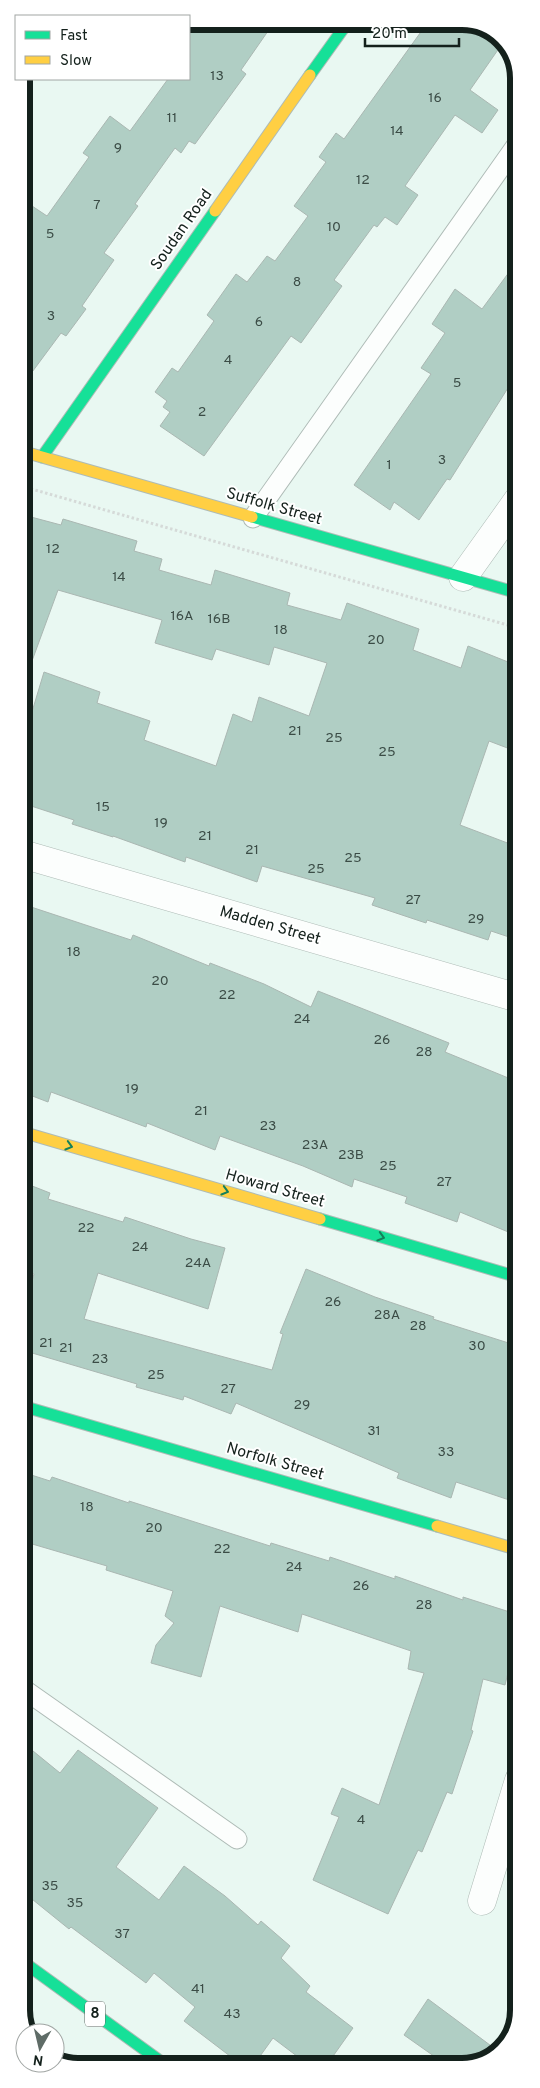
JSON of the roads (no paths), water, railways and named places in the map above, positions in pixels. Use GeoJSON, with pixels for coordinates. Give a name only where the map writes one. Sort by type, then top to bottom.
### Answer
{"type":"FeatureCollection","features":[{"type":"Feature","properties":{"kind":"main road","name":"Soudan Road"},"geometry":{"type":"LineString","coordinates":[[42,457],[342,30]]}},
{"type":"Feature","properties":{"kind":"main road","name":"Suffolk Street"},"geometry":{"type":"LineString","coordinates":[[30,453],[510,591]]}},
{"type":"Feature","properties":{"kind":"main road","name":"Howard Street"},"geometry":{"type":"LineString","coordinates":[[30,1134],[510,1275]]}},
{"type":"Feature","properties":{"kind":"main road","name":"Norfolk Street"},"geometry":{"type":"LineString","coordinates":[[30,1408],[510,1548]]}},
{"type":"Feature","properties":{"kind":"main road","name":"8"},"geometry":{"type":"LineString","coordinates":[[30,1968],[156,2058]]}},
{"type":"Feature","properties":{"kind":"street"},"geometry":{"type":"LineString","coordinates":[[463,577],[510,511]]}},
{"type":"Feature","properties":{"kind":"street","name":"Madden Street"},"geometry":{"type":"LineString","coordinates":[[30,856],[510,996]]}},
{"type":"Feature","properties":{"kind":"street"},"geometry":{"type":"LineString","coordinates":[[482,1901],[510,1809]]}},
{"type":"Feature","properties":{"kind":"lane"},"geometry":{"type":"LineString","coordinates":[[254,518],[510,154]]}},
{"type":"Feature","properties":{"kind":"lane"},"geometry":{"type":"LineString","coordinates":[[30,1694],[237,1839]]}}]}
